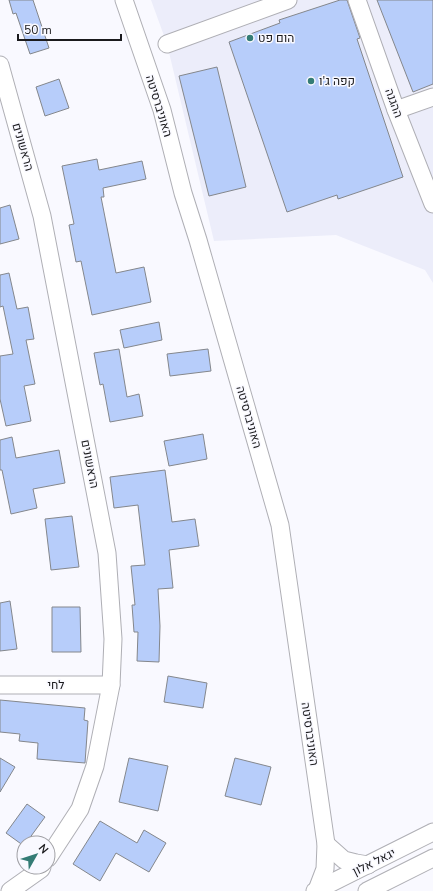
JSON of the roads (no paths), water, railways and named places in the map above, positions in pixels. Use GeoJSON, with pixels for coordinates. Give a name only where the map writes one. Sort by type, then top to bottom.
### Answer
{"type":"FeatureCollection","features":[{"type":"Feature","properties":{"kind":"street","name":"האוניברסיטה"},"geometry":{"type":"LineString","coordinates":[[124,0],[162,110],[183,193],[280,525],[326,844],[325,869],[316,890]]}},
{"type":"Feature","properties":{"kind":"street"},"geometry":{"type":"LineString","coordinates":[[166,44],[288,0]]}},
{"type":"Feature","properties":{"kind":"street","name":"ההגנה"},"geometry":{"type":"LineString","coordinates":[[357,0],[396,110],[433,204]]}},
{"type":"Feature","properties":{"kind":"street","name":"הראשונים"},"geometry":{"type":"LineString","coordinates":[[0,65],[42,216],[107,552],[113,639],[111,685],[95,766],[80,809],[56,846]]}},
{"type":"Feature","properties":{"kind":"street"},"geometry":{"type":"LineString","coordinates":[[396,110],[433,97]]}},
{"type":"Feature","properties":{"kind":"street","name":"לחי"},"geometry":{"type":"LineString","coordinates":[[0,685],[111,685]]}},
{"type":"Feature","properties":{"kind":"street","name":"יגאל אלון"},"geometry":{"type":"LineString","coordinates":[[316,890],[433,832]]}},
{"type":"Feature","properties":{"kind":"street"},"geometry":{"type":"LineString","coordinates":[[326,844],[344,860],[368,865]]}},
{"type":"Feature","properties":{"kind":"street","name":"יגאל אלון"},"geometry":{"type":"LineString","coordinates":[[367,891],[433,858]]}},
{"type":"Feature","properties":{"kind":"street"},"geometry":{"type":"LineString","coordinates":[[10,891],[33,875]]}},
{"type":"Feature","properties":{"kind":"place","name":"הום פט"},"geometry":{"type":"Point","coordinates":[250,38]}},
{"type":"Feature","properties":{"kind":"place","name":"קפה ג'ו"},"geometry":{"type":"Point","coordinates":[311,81]}}]}
